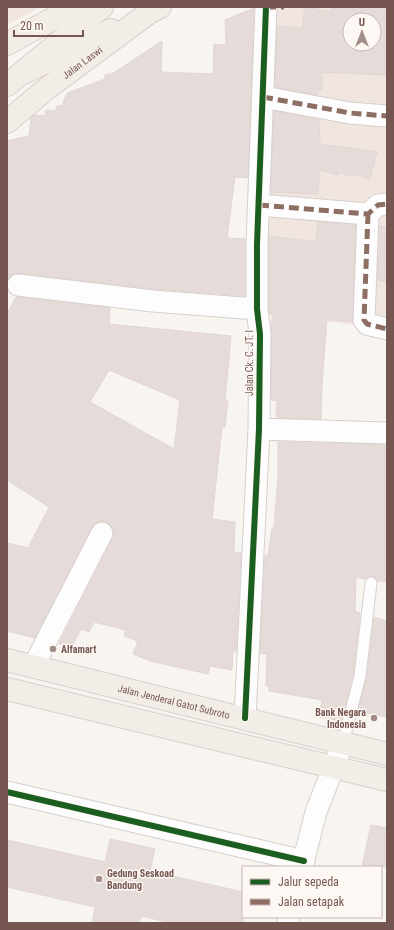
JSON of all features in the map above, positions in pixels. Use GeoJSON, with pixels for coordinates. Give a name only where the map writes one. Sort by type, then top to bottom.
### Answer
{"type":"FeatureCollection","features":[{"type":"Feature","properties":{"kind":"main road"},"geometry":{"type":"LineString","coordinates":[[7,44],[74,7]]}},
{"type":"Feature","properties":{"kind":"main road"},"geometry":{"type":"LineString","coordinates":[[15,79],[102,7]]}},
{"type":"Feature","properties":{"kind":"main road"},"geometry":{"type":"LineString","coordinates":[[15,79],[155,9]]}},
{"type":"Feature","properties":{"kind":"main road","name":"Jalan Laswi"},"geometry":{"type":"LineString","coordinates":[[7,122],[46,89],[155,9]]}},
{"type":"Feature","properties":{"kind":"main road","name":"Jalan Jenderal Gatot Subroto"},"geometry":{"type":"LineString","coordinates":[[7,660],[387,754]]}},
{"type":"Feature","properties":{"kind":"main road"},"geometry":{"type":"LineString","coordinates":[[7,689],[387,780]]}},
{"type":"Feature","properties":{"kind":"street"},"geometry":{"type":"LineString","coordinates":[[266,7],[284,7]]}},
{"type":"Feature","properties":{"kind":"street","name":"Jalan Ck. C. JT. I"},"geometry":{"type":"LineString","coordinates":[[245,718],[259,429],[260,334],[257,308],[266,7]]}},
{"type":"Feature","properties":{"kind":"street"},"geometry":{"type":"LineString","coordinates":[[263,97],[350,113],[387,116]]}},
{"type":"Feature","properties":{"kind":"street"},"geometry":{"type":"LineString","coordinates":[[387,204],[378,204],[368,214],[364,320],[367,324],[387,329]]}},
{"type":"Feature","properties":{"kind":"street"},"geometry":{"type":"LineString","coordinates":[[259,205],[368,214]]}},
{"type":"Feature","properties":{"kind":"street"},"geometry":{"type":"LineString","coordinates":[[18,285],[153,300],[257,308]]}},
{"type":"Feature","properties":{"kind":"street"},"geometry":{"type":"LineString","coordinates":[[259,429],[387,433]]}},
{"type":"Feature","properties":{"kind":"street"},"geometry":{"type":"LineString","coordinates":[[33,667],[102,533]]}},
{"type":"Feature","properties":{"kind":"street"},"geometry":{"type":"LineString","coordinates":[[7,792],[303,864],[316,812],[343,744]]}},
{"type":"Feature","properties":{"kind":"lane"},"geometry":{"type":"LineString","coordinates":[[343,744],[360,676],[371,583]]}},
{"type":"Feature","properties":{"kind":"shaded area"},"geometry":{"type":"Polygon","coordinates":[[[7,7],[41,7],[7,25],[7,7]]]}},
{"type":"Feature","properties":{"kind":"shaded area"},"geometry":{"type":"Polygon","coordinates":[[[268,7],[387,7],[387,328],[256,314],[268,7]]]}},
{"type":"Feature","properties":{"kind":"building"},"geometry":{"type":"Polygon","coordinates":[[[305,7],[331,12],[332,7],[387,7],[387,75],[322,72],[322,90],[318,90],[318,95],[275,87],[277,26],[302,28],[305,7]]]}},
{"type":"Feature","properties":{"kind":"building"},"geometry":{"type":"Polygon","coordinates":[[[254,8],[248,178],[235,177],[227,238],[245,239],[245,296],[154,289],[19,273],[13,274],[7,281],[7,141],[29,136],[31,118],[34,115],[45,116],[46,110],[55,111],[57,106],[62,106],[67,93],[105,79],[105,75],[112,74],[162,41],[161,72],[213,74],[214,44],[226,45],[225,20],[254,8]]]}},
{"type":"Feature","properties":{"kind":"building"},"geometry":{"type":"Polygon","coordinates":[[[274,111],[319,120],[320,144],[377,152],[370,179],[354,174],[353,177],[339,172],[338,175],[320,170],[318,194],[271,192],[274,111]]]}},
{"type":"Feature","properties":{"kind":"building"},"geometry":{"type":"Polygon","coordinates":[[[318,222],[356,225],[353,322],[327,319],[321,419],[279,418],[276,416],[277,401],[271,400],[271,324],[273,314],[270,314],[269,308],[269,236],[316,242],[318,222]]]}},
{"type":"Feature","properties":{"kind":"building"},"geometry":{"type":"Polygon","coordinates":[[[380,226],[387,227],[387,282],[378,280],[380,226]]]}},
{"type":"Feature","properties":{"kind":"building"},"geometry":{"type":"Polygon","coordinates":[[[16,297],[110,308],[109,324],[231,336],[225,401],[228,401],[225,427],[222,427],[212,519],[235,522],[234,552],[241,553],[236,651],[233,651],[232,670],[210,666],[208,674],[150,661],[133,654],[138,641],[124,636],[126,630],[94,622],[89,632],[81,629],[71,648],[59,644],[113,538],[114,532],[112,527],[108,523],[102,521],[96,523],[91,528],[35,638],[7,631],[7,543],[28,548],[49,507],[7,480],[7,314],[16,297]],[[109,370],[90,402],[174,449],[180,400],[109,370]]]}},
{"type":"Feature","properties":{"kind":"building"},"geometry":{"type":"Polygon","coordinates":[[[278,442],[387,445],[387,582],[378,581],[372,576],[365,579],[356,577],[355,611],[360,613],[353,675],[341,721],[319,717],[322,700],[269,691],[269,686],[266,686],[267,654],[260,653],[265,556],[268,556],[272,528],[274,528],[278,477],[278,442]]]}},
{"type":"Feature","properties":{"kind":"building"},"geometry":{"type":"Polygon","coordinates":[[[374,617],[387,621],[387,717],[358,711],[367,677],[374,617]]]}},
{"type":"Feature","properties":{"kind":"building"},"geometry":{"type":"Polygon","coordinates":[[[371,825],[387,828],[387,867],[362,866],[371,825]]]}},
{"type":"Feature","properties":{"kind":"building","name":"Gedung Seskoad Bandung"},"geometry":{"type":"Polygon","coordinates":[[[110,839],[155,849],[150,871],[242,892],[243,923],[171,923],[141,916],[139,923],[92,923],[95,907],[7,887],[7,840],[105,862],[110,839]]]}},
{"type":"Feature","properties":{"kind":"marked path"},"geometry":{"type":"LineString","coordinates":[[266,7],[284,7]]}},
{"type":"Feature","properties":{"kind":"marked path"},"geometry":{"type":"LineString","coordinates":[[263,97],[350,113],[387,116]]}},
{"type":"Feature","properties":{"kind":"marked path"},"geometry":{"type":"LineString","coordinates":[[259,205],[368,214],[378,205],[387,204]]}},
{"type":"Feature","properties":{"kind":"marked path"},"geometry":{"type":"LineString","coordinates":[[368,214],[364,320],[367,324],[387,329]]}},
{"type":"Feature","properties":{"kind":"cycle path"},"geometry":{"type":"LineString","coordinates":[[245,718],[259,429],[260,334],[257,309],[257,244],[266,7]]}},
{"type":"Feature","properties":{"kind":"cycle path"},"geometry":{"type":"LineString","coordinates":[[7,792],[304,861]]}},
{"type":"Feature","properties":{"kind":"place","name":"Alfamart"},"geometry":{"type":"Point","coordinates":[53,649]}},
{"type":"Feature","properties":{"kind":"place","name":"Bank Negara Indonesia"},"geometry":{"type":"Point","coordinates":[374,718]}},
{"type":"Feature","properties":{"kind":"place","name":"Gedung Seskoad Bandung"},"geometry":{"type":"Point","coordinates":[99,879]}}]}
